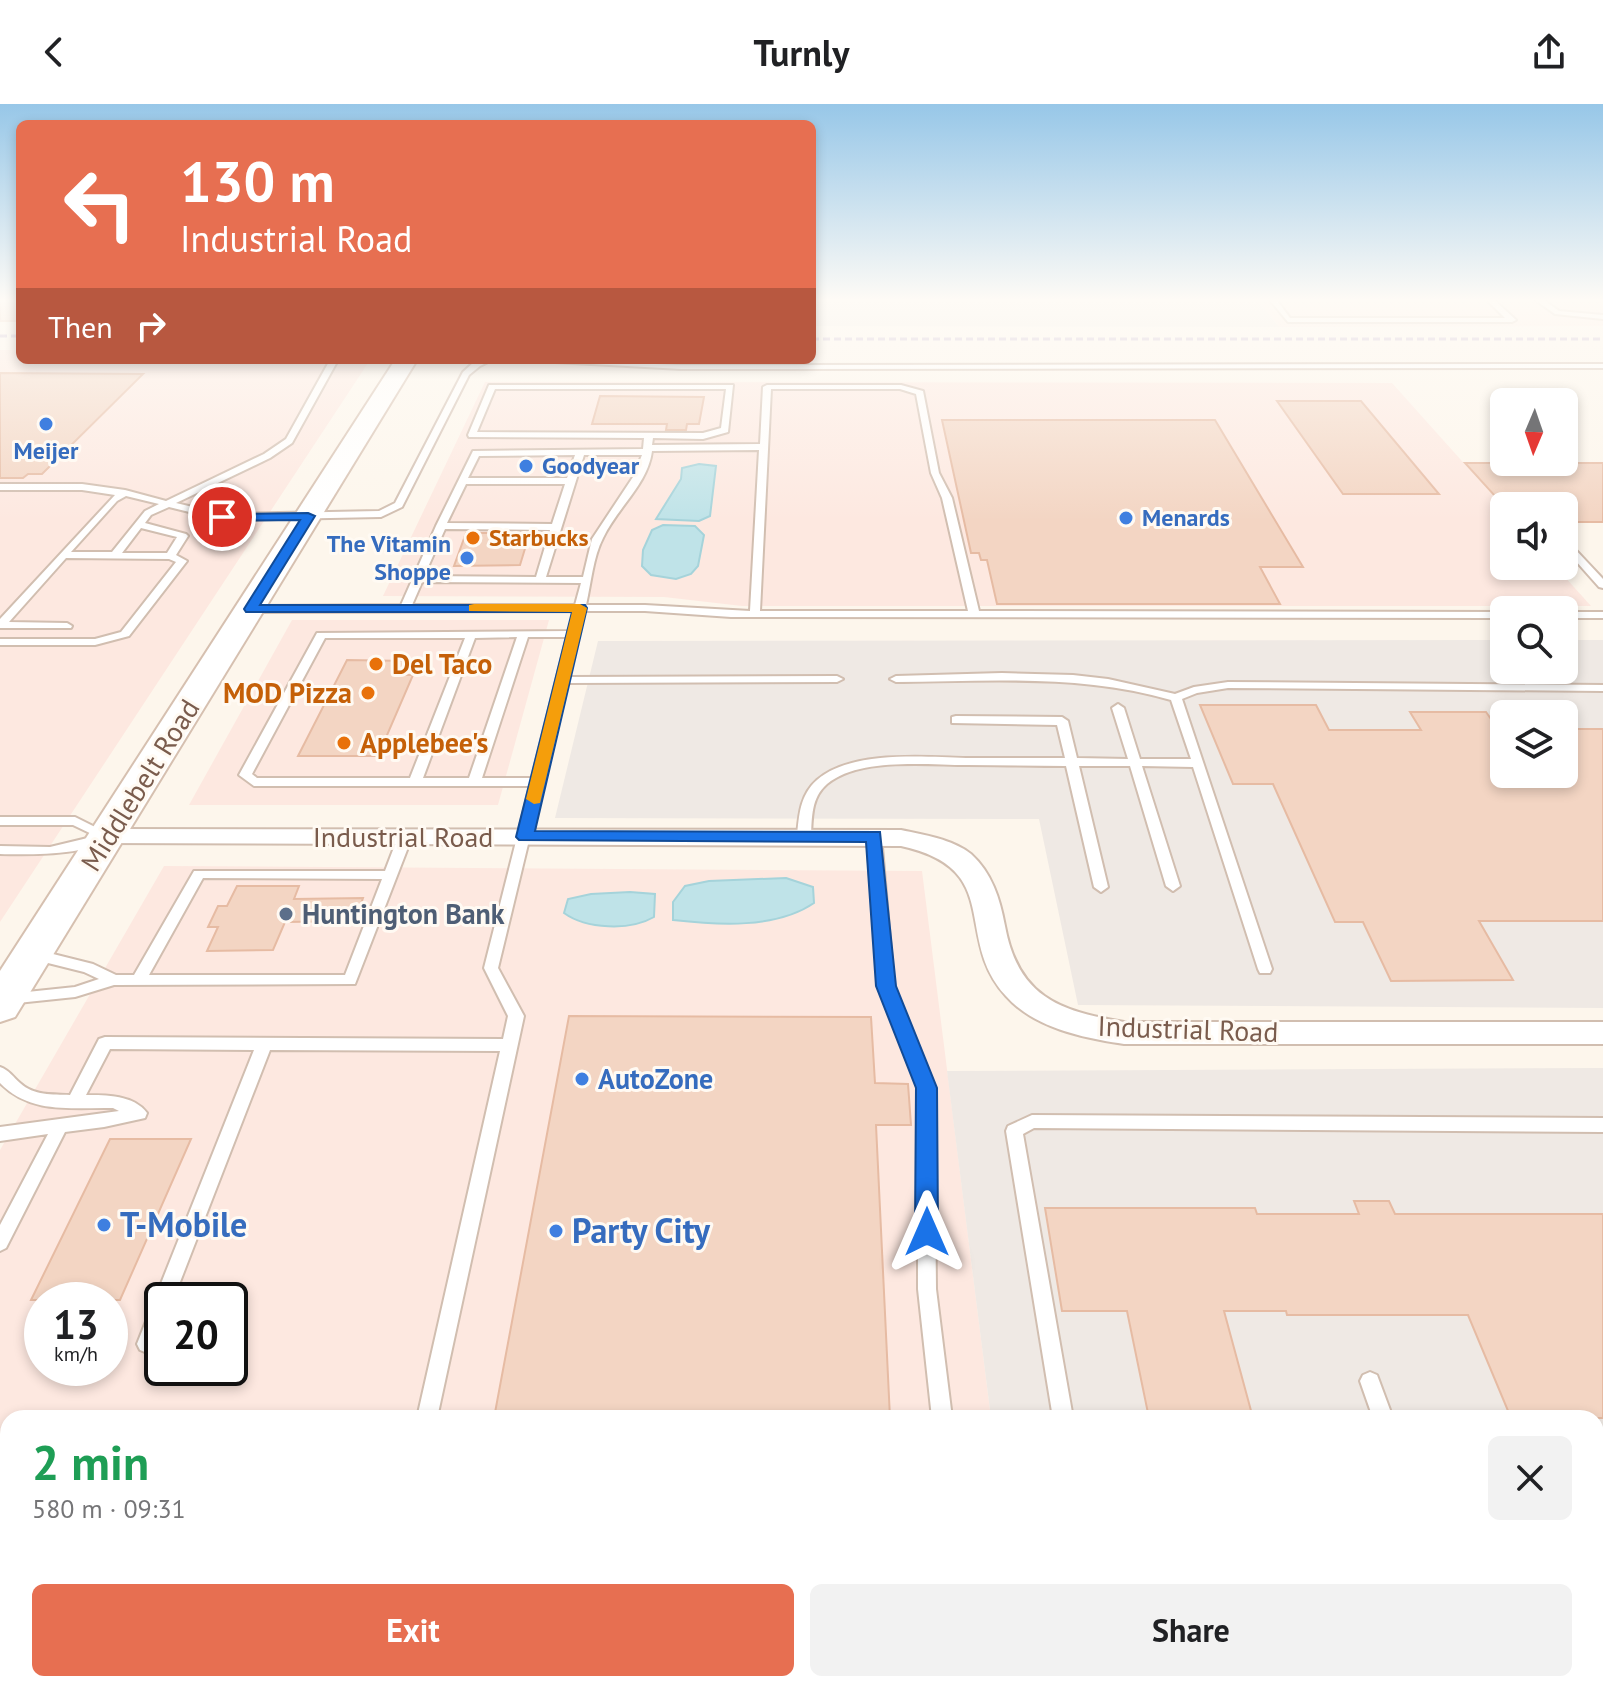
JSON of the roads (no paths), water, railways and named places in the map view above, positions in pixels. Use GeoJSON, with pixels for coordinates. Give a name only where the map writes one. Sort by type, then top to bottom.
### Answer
{"type":"FeatureCollection","features":[{"type":"Feature","properties":{"kind":"main road","name":"Middlebelt Road"},"geometry":{"type":"LineString","coordinates":[[2,1003],[398,373]]}},
{"type":"Feature","properties":{"kind":"street","name":"Industrial Road"},"geometry":{"type":"LineString","coordinates":[[108,837],[874,836],[920,842],[962,860],[984,890],[998,959],[1018,990],[1044,1009],[1068,1021],[1095,1029],[1124,1033],[1603,1033]]}},
{"type":"Feature","properties":{"kind":"lane"},"geometry":{"type":"LineString","coordinates":[[115,555],[148,513],[267,456],[289,441],[327,373]]}},
{"type":"Feature","properties":{"kind":"lane"},"geometry":{"type":"LineString","coordinates":[[0,487],[82,487],[167,502],[222,517],[373,515],[399,505],[467,373]]}},
{"type":"Feature","properties":{"kind":"lane"},"geometry":{"type":"LineString","coordinates":[[405,609],[476,453],[580,453],[648,446],[703,436],[725,430],[730,387],[492,387],[472,435],[604,436],[648,446],[764,447]]}},
{"type":"Feature","properties":{"kind":"lane"},"geometry":{"type":"LineString","coordinates":[[755,614],[767,387],[901,387],[920,393],[935,473],[946,496],[974,614]]}},
{"type":"Feature","properties":{"kind":"lane"},"geometry":{"type":"LineString","coordinates":[[429,1410],[516,1016],[491,968],[597,539],[638,477],[648,446]]}},
{"type":"Feature","properties":{"kind":"lane"},"geometry":{"type":"LineString","coordinates":[[540,580],[580,453]]}},
{"type":"Feature","properties":{"kind":"lane"},"geometry":{"type":"LineString","coordinates":[[464,481],[572,481]]}},
{"type":"Feature","properties":{"kind":"lane"},"geometry":{"type":"LineString","coordinates":[[0,625],[114,499],[125,493]]}},
{"type":"Feature","properties":{"kind":"lane"},"geometry":{"type":"LineString","coordinates":[[139,524],[183,536],[170,556]]}},
{"type":"Feature","properties":{"kind":"lane"},"geometry":{"type":"LineString","coordinates":[[441,526],[556,527]]}},
{"type":"Feature","properties":{"kind":"lane"},"geometry":{"type":"LineString","coordinates":[[0,642],[95,642],[125,634],[182,561],[170,556],[64,555]]}},
{"type":"Feature","properties":{"kind":"lane"},"geometry":{"type":"LineString","coordinates":[[1578,558],[1603,585]]}},
{"type":"Feature","properties":{"kind":"lane"},"geometry":{"type":"LineString","coordinates":[[418,579],[587,580]]}},
{"type":"Feature","properties":{"kind":"lane"},"geometry":{"type":"LineString","coordinates":[[251,609],[580,608],[755,614],[1490,615]]}},
{"type":"Feature","properties":{"kind":"lane"},"geometry":{"type":"LineString","coordinates":[[380,635],[390,609]]}},
{"type":"Feature","properties":{"kind":"lane"},"geometry":{"type":"LineString","coordinates":[[1578,615],[1603,615]]}},
{"type":"Feature","properties":{"kind":"lane"},"geometry":{"type":"LineString","coordinates":[[0,625],[67,626]]}},
{"type":"Feature","properties":{"kind":"lane"},"geometry":{"type":"LineString","coordinates":[[538,782],[254,782],[245,775],[321,635],[574,634]]}},
{"type":"Feature","properties":{"kind":"lane"},"geometry":{"type":"LineString","coordinates":[[415,782],[471,635]]}},
{"type":"Feature","properties":{"kind":"lane"},"geometry":{"type":"LineString","coordinates":[[474,782],[523,635]]}},
{"type":"Feature","properties":{"kind":"lane"},"geometry":{"type":"LineString","coordinates":[[563,680],[837,679]]}},
{"type":"Feature","properties":{"kind":"lane"},"geometry":{"type":"LineString","coordinates":[[896,679],[1088,679],[1140,685],[1176,698],[1194,690],[1228,685],[1603,688]]}},
{"type":"Feature","properties":{"kind":"lane"},"geometry":{"type":"LineString","coordinates":[[1176,698],[1265,969]]}},
{"type":"Feature","properties":{"kind":"lane"},"geometry":{"type":"LineString","coordinates":[[1118,708],[1173,886]]}},
{"type":"Feature","properties":{"kind":"lane"},"geometry":{"type":"LineString","coordinates":[[956,720],[1062,721],[1101,887]]}},
{"type":"Feature","properties":{"kind":"lane"},"geometry":{"type":"LineString","coordinates":[[804,836],[807,804],[819,781],[859,764],[897,761],[1198,763]]}},
{"type":"Feature","properties":{"kind":"lane"},"geometry":{"type":"LineString","coordinates":[[0,821],[75,821],[108,837]]}},
{"type":"Feature","properties":{"kind":"lane"},"geometry":{"type":"LineString","coordinates":[[874,836],[886,986],[926,1088],[927,1289],[941,1410]]}},
{"type":"Feature","properties":{"kind":"lane"},"geometry":{"type":"LineString","coordinates":[[0,850],[50,851],[108,837]]}},
{"type":"Feature","properties":{"kind":"lane"},"geometry":{"type":"LineString","coordinates":[[2,1003],[75,992],[114,980],[140,978],[350,980],[405,837]]}},
{"type":"Feature","properties":{"kind":"lane"},"geometry":{"type":"LineString","coordinates":[[140,978],[199,874],[391,875]]}},
{"type":"Feature","properties":{"kind":"lane"},"geometry":{"type":"LineString","coordinates":[[33,954],[88,968],[114,980]]}},
{"type":"Feature","properties":{"kind":"lane"},"geometry":{"type":"LineString","coordinates":[[75,1101],[105,1043],[509,1045]]}},
{"type":"Feature","properties":{"kind":"lane"},"geometry":{"type":"LineString","coordinates":[[171,1282],[264,1044]]}},
{"type":"Feature","properties":{"kind":"lane"},"geometry":{"type":"LineString","coordinates":[[0,1073],[18,1091],[38,1100],[115,1102],[139,1113],[108,1121],[61,1124],[0,1134]]}},
{"type":"Feature","properties":{"kind":"lane"},"geometry":{"type":"LineString","coordinates":[[1062,1410],[1014,1131],[1032,1121],[1603,1125]]}},
{"type":"Feature","properties":{"kind":"lane"},"geometry":{"type":"LineString","coordinates":[[0,1243],[61,1124]]}},
{"type":"Feature","properties":{"kind":"lane"},"geometry":{"type":"LineString","coordinates":[[1370,1381],[1380,1410]]}},
{"type":"Feature","properties":{"kind":"water"},"geometry":{"type":"Polygon","coordinates":[[[699,464],[716,466],[710,516],[699,521],[656,519],[681,479],[682,468],[699,464]]]}},
{"type":"Feature","properties":{"kind":"water"},"geometry":{"type":"Polygon","coordinates":[[[663,525],[695,526],[704,535],[698,566],[691,574],[676,579],[651,575],[642,566],[643,550],[652,530],[663,525]]]}},
{"type":"Feature","properties":{"kind":"water"},"geometry":{"type":"Polygon","coordinates":[[[786,878],[813,887],[814,903],[765,921],[727,924],[673,920],[673,902],[685,886],[709,881],[786,878]]]}},
{"type":"Feature","properties":{"kind":"water"},"geometry":{"type":"Polygon","coordinates":[[[630,892],[655,894],[654,917],[633,925],[608,926],[584,922],[564,913],[568,899],[630,892]]]}},
{"type":"Feature","properties":{"kind":"place","name":"Meijer"},"geometry":{"type":"Point","coordinates":[46,424]}},
{"type":"Feature","properties":{"kind":"place","name":"Goodyear"},"geometry":{"type":"Point","coordinates":[526,466]}},
{"type":"Feature","properties":{"kind":"place","name":"Menards"},"geometry":{"type":"Point","coordinates":[1126,518]}},
{"type":"Feature","properties":{"kind":"place","name":"Starbucks"},"geometry":{"type":"Point","coordinates":[473,538]}},
{"type":"Feature","properties":{"kind":"place","name":"The Vitamin Shoppe"},"geometry":{"type":"Point","coordinates":[467,558]}},
{"type":"Feature","properties":{"kind":"place","name":"Del Taco"},"geometry":{"type":"Point","coordinates":[376,664]}},
{"type":"Feature","properties":{"kind":"place","name":"MOD Pizza"},"geometry":{"type":"Point","coordinates":[368,693]}},
{"type":"Feature","properties":{"kind":"place","name":"Applebee's"},"geometry":{"type":"Point","coordinates":[344,743]}},
{"type":"Feature","properties":{"kind":"place","name":"Huntington Bank"},"geometry":{"type":"Point","coordinates":[286,914]}},
{"type":"Feature","properties":{"kind":"place","name":"AutoZone"},"geometry":{"type":"Point","coordinates":[582,1079]}},
{"type":"Feature","properties":{"kind":"place","name":"T-Mobile"},"geometry":{"type":"Point","coordinates":[104,1225]}},
{"type":"Feature","properties":{"kind":"place","name":"Party City"},"geometry":{"type":"Point","coordinates":[556,1231]}}]}
